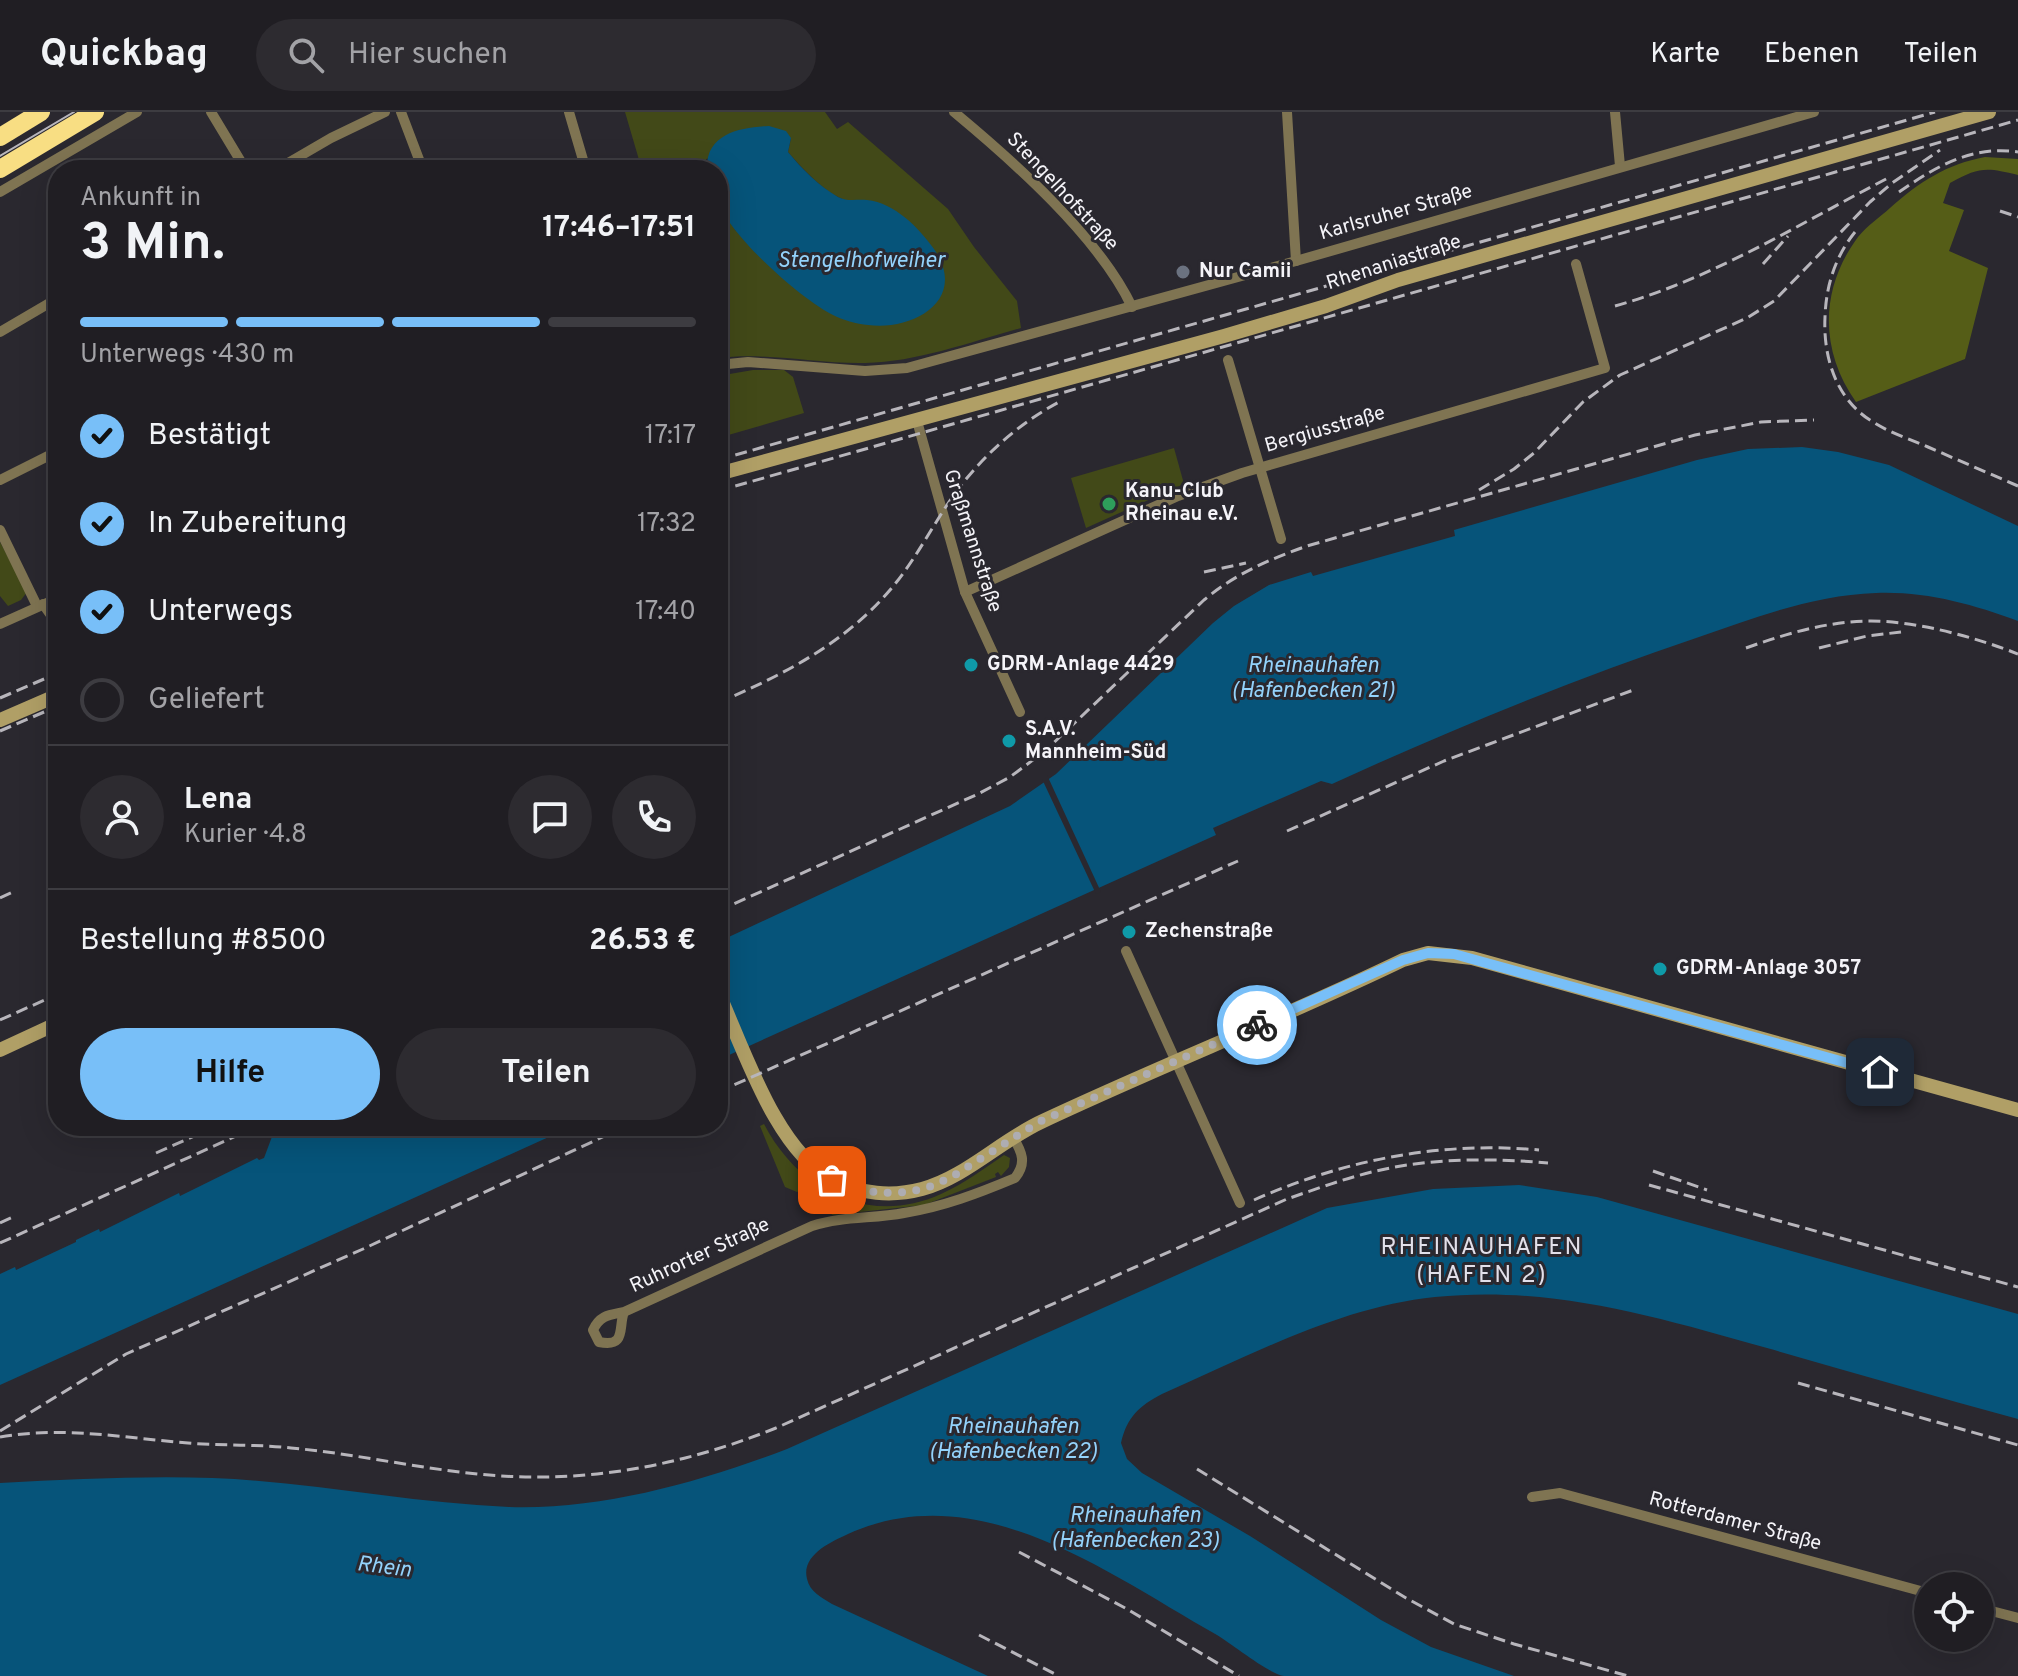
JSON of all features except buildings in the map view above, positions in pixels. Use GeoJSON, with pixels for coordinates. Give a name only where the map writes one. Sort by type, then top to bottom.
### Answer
{"type":"FeatureCollection","features":[{"type":"Feature","properties":{"kind":"highway"},"geometry":{"type":"LineString","coordinates":[[0,135],[6,124],[25,112]]}},
{"type":"Feature","properties":{"kind":"highway"},"geometry":{"type":"LineString","coordinates":[[0,135],[41,112]]}},
{"type":"Feature","properties":{"kind":"highway"},"geometry":{"type":"LineString","coordinates":[[0,169],[95,112]]}},
{"type":"Feature","properties":{"kind":"street"},"geometry":{"type":"LineString","coordinates":[[55,160],[137,112]]}},
{"type":"Feature","properties":{"kind":"street"},"geometry":{"type":"LineString","coordinates":[[211,112],[240,160]]}},
{"type":"Feature","properties":{"kind":"street"},"geometry":{"type":"LineString","coordinates":[[293,160],[385,112]]}},
{"type":"Feature","properties":{"kind":"street"},"geometry":{"type":"LineString","coordinates":[[401,112],[419,160]]}},
{"type":"Feature","properties":{"kind":"street"},"geometry":{"type":"LineString","coordinates":[[569,112],[583,160]]}},
{"type":"Feature","properties":{"kind":"street","name":"Stengelhofstraße"},"geometry":{"type":"LineString","coordinates":[[954,112],[1058,208],[1123,287],[1132,307]]}},
{"type":"Feature","properties":{"kind":"street"},"geometry":{"type":"LineString","coordinates":[[1287,112],[1296,261]]}},
{"type":"Feature","properties":{"kind":"street"},"geometry":{"type":"LineString","coordinates":[[1615,112],[1620,166]]}},
{"type":"Feature","properties":{"kind":"street","name":"Karlsruher Straße"},"geometry":{"type":"LineString","coordinates":[[728,364],[748,362],[865,371],[907,368],[1296,261],[1814,112]]}},
{"type":"Feature","properties":{"kind":"street","name":"Rhenaniastraße"},"geometry":{"type":"LineString","coordinates":[[728,471],[1224,336],[1413,276],[1989,112]]}},
{"type":"Feature","properties":{"kind":"street"},"geometry":{"type":"LineString","coordinates":[[0,192],[48,164]]}},
{"type":"Feature","properties":{"kind":"street","name":"Bergiusstraße"},"geometry":{"type":"LineString","coordinates":[[965,592],[1178,496],[1261,468],[1605,368],[1576,264]]}},
{"type":"Feature","properties":{"kind":"street"},"geometry":{"type":"LineString","coordinates":[[0,332],[48,304]]}},
{"type":"Feature","properties":{"kind":"street"},"geometry":{"type":"LineString","coordinates":[[1228,360],[1281,539]]}},
{"type":"Feature","properties":{"kind":"street","name":"Graßmannstraße"},"geometry":{"type":"LineString","coordinates":[[917,421],[965,592],[1020,712]]}},
{"type":"Feature","properties":{"kind":"street"},"geometry":{"type":"LineString","coordinates":[[0,480],[48,456]]}},
{"type":"Feature","properties":{"kind":"street"},"geometry":{"type":"LineString","coordinates":[[0,530],[40,605],[48,614]]}},
{"type":"Feature","properties":{"kind":"street"},"geometry":{"type":"LineString","coordinates":[[1,621],[48,602]]}},
{"type":"Feature","properties":{"kind":"street"},"geometry":{"type":"LineString","coordinates":[[0,720],[48,699]]}},
{"type":"Feature","properties":{"kind":"street"},"geometry":{"type":"LineString","coordinates":[[1126,951],[1240,1203]]}},
{"type":"Feature","properties":{"kind":"street"},"geometry":{"type":"LineString","coordinates":[[728,1014],[775,1118],[799,1155],[823,1174],[869,1192],[901,1193],[950,1178],[1039,1122],[1403,960],[1428,953],[1454,954],[2018,1110]]}},
{"type":"Feature","properties":{"kind":"street"},"geometry":{"type":"LineString","coordinates":[[0,1050],[48,1028]]}},
{"type":"Feature","properties":{"kind":"street","name":"Ruhrorter Straße"},"geometry":{"type":"LineString","coordinates":[[624,1312],[812,1226],[831,1220],[900,1214],[943,1205],[1015,1178],[1022,1170],[1024,1158],[1013,1137]]}},
{"type":"Feature","properties":{"kind":"street","name":"Rotterdamer Straße"},"geometry":{"type":"LineString","coordinates":[[1532,1497],[1560,1493],[1914,1589]]}},
{"type":"Feature","properties":{"kind":"street"},"geometry":{"type":"LineString","coordinates":[[1994,1612],[2018,1618]]}},
{"type":"Feature","properties":{"kind":"green space"},"geometry":{"type":"Polygon","coordinates":[[[625,112],[825,112],[837,129],[848,122],[948,209],[1017,301],[1021,328],[944,350],[885,362],[728,357],[728,217],[736,231],[868,200],[849,201],[824,188],[788,152],[791,138],[706,160],[639,160],[625,112]]]}},
{"type":"Feature","properties":{"kind":"green space"},"geometry":{"type":"Polygon","coordinates":[[[1985,157],[2018,159],[2018,175],[1990,170],[1968,174],[1950,183],[1943,203],[1964,210],[1949,251],[1988,268],[1965,359],[1856,402],[1835,361],[1830,340],[1831,298],[1845,257],[1865,229],[1912,190],[1946,169],[1985,157]]]}},
{"type":"Feature","properties":{"kind":"green space"},"geometry":{"type":"Polygon","coordinates":[[[784,370],[793,377],[804,413],[728,435],[728,374],[784,370]]]}},
{"type":"Feature","properties":{"kind":"green space","name":"Kanu-Club Rheinau e.V."},"geometry":{"type":"Polygon","coordinates":[[[1174,448],[1184,484],[1086,528],[1071,478],[1174,448]]]}},
{"type":"Feature","properties":{"kind":"green space"},"geometry":{"type":"Polygon","coordinates":[[[0,542],[27,592],[21,600],[8,606],[0,596],[0,542]]]}},
{"type":"Feature","properties":{"kind":"green space"},"geometry":{"type":"Polygon","coordinates":[[[764,1124],[778,1147],[816,1184],[862,1204],[888,1206],[914,1203],[941,1194],[1004,1155],[1010,1158],[1009,1167],[1001,1176],[998,1172],[996,1177],[924,1205],[832,1215],[829,1208],[815,1212],[805,1188],[797,1192],[785,1187],[760,1126],[764,1124]]]}},
{"type":"Feature","properties":{"kind":"water","name":"Stengelhofweiher"},"geometry":{"type":"Polygon","coordinates":[[[769,126],[786,131],[791,138],[788,152],[831,193],[845,199],[867,200],[887,206],[921,233],[943,267],[945,283],[940,297],[931,308],[918,317],[885,326],[845,320],[820,307],[767,265],[728,220],[728,160],[708,160],[718,141],[747,128],[769,126]]]}},
{"type":"Feature","properties":{"kind":"water","name":"Rheinauhafen (Hafenbecken 21)"},"geometry":{"type":"Polygon","coordinates":[[[1802,447],[1889,465],[2018,526],[2018,621],[1948,600],[1912,594],[1876,593],[1830,598],[1742,622],[1560,687],[1332,784],[1321,781],[1213,828],[1216,835],[728,1055],[728,937],[1010,806],[1056,774],[1213,623],[1269,585],[1311,572],[1313,576],[1455,536],[1454,530],[1697,460],[1748,449],[1802,447]]]}},
{"type":"Feature","properties":{"kind":"water"},"geometry":{"type":"Polygon","coordinates":[[[272,1136],[551,1136],[0,1385],[0,1274],[15,1267],[16,1270],[99,1229],[100,1232],[179,1193],[180,1196],[257,1158],[264,1158],[272,1136]]]}},
{"type":"Feature","properties":{"kind":"water"},"geometry":{"type":"Polygon","coordinates":[[[1519,1185],[1597,1197],[2018,1314],[2018,1419],[1685,1325],[1603,1306],[1521,1296],[1478,1294],[1435,1297],[1399,1302],[1329,1322],[1162,1394],[1135,1413],[1121,1443],[1127,1459],[1142,1473],[1250,1536],[1381,1620],[1431,1647],[1514,1676],[1284,1676],[1269,1670],[1217,1635],[1086,1560],[1040,1539],[993,1524],[945,1516],[897,1519],[848,1534],[813,1556],[806,1571],[808,1584],[832,1604],[988,1676],[0,1676],[0,1483],[106,1478],[213,1478],[509,1507],[580,1504],[651,1492],[787,1449],[1327,1208],[1433,1189],[1519,1185]]]}},
{"type":"Feature","properties":{"kind":"pier"},"geometry":{"type":"Polygon","coordinates":[[[1047,775],[1101,892],[1096,894],[1042,779],[1047,775]]]}},
{"type":"Feature","properties":{"kind":"tram line"},"geometry":{"type":"LineString","coordinates":[[0,156],[74,112]]}},
{"type":"Feature","properties":{"kind":"railway"},"geometry":{"type":"LineString","coordinates":[[728,457],[1935,112]]}},
{"type":"Feature","properties":{"kind":"railway"},"geometry":{"type":"LineString","coordinates":[[728,488],[2018,120]]}},
{"type":"Feature","properties":{"kind":"railway"},"geometry":{"type":"LineString","coordinates":[[1479,490],[1534,453],[1583,402],[1620,375],[1747,318],[1774,301],[1870,202],[1940,150]]}},
{"type":"Feature","properties":{"kind":"railway"},"geometry":{"type":"LineString","coordinates":[[1899,192],[1955,160],[1985,152],[2018,152]]}},
{"type":"Feature","properties":{"kind":"railway"},"geometry":{"type":"LineString","coordinates":[[1615,306],[1651,295],[1721,266],[1888,178]]}},
{"type":"Feature","properties":{"kind":"railway"},"geometry":{"type":"LineString","coordinates":[[2000,211],[2018,217]]}},
{"type":"Feature","properties":{"kind":"railway"},"geometry":{"type":"LineString","coordinates":[[1855,232],[1837,262],[1826,305],[1826,347],[1841,390],[1860,413],[1880,426],[2018,486]]}},
{"type":"Feature","properties":{"kind":"railway"},"geometry":{"type":"LineString","coordinates":[[1763,264],[1788,236]]}},
{"type":"Feature","properties":{"kind":"railway"},"geometry":{"type":"LineString","coordinates":[[728,698],[810,657],[852,627],[899,579],[951,499],[974,470],[1013,432],[1059,402]]}},
{"type":"Feature","properties":{"kind":"railway"},"geometry":{"type":"LineString","coordinates":[[728,906],[1010,777],[1045,751],[1204,600],[1228,582],[1266,562],[1307,546],[1695,435],[1761,422],[1814,420]]}},
{"type":"Feature","properties":{"kind":"railway"},"geometry":{"type":"LineString","coordinates":[[1204,572],[1246,563]]}},
{"type":"Feature","properties":{"kind":"railway"},"geometry":{"type":"LineString","coordinates":[[1746,648],[1805,630],[1836,624],[1885,621],[1944,631],[2018,654]]}},
{"type":"Feature","properties":{"kind":"railway"},"geometry":{"type":"LineString","coordinates":[[1819,648],[1867,636],[1901,632]]}},
{"type":"Feature","properties":{"kind":"railway"},"geometry":{"type":"LineString","coordinates":[[0,698],[48,677]]}},
{"type":"Feature","properties":{"kind":"railway"},"geometry":{"type":"LineString","coordinates":[[1287,831],[1444,761],[1636,689]]}},
{"type":"Feature","properties":{"kind":"railway"},"geometry":{"type":"LineString","coordinates":[[0,731],[48,710]]}},
{"type":"Feature","properties":{"kind":"railway"},"geometry":{"type":"LineString","coordinates":[[728,1088],[1238,861]]}},
{"type":"Feature","properties":{"kind":"railway"},"geometry":{"type":"LineString","coordinates":[[0,898],[15,891]]}},
{"type":"Feature","properties":{"kind":"railway"},"geometry":{"type":"LineString","coordinates":[[0,1020],[48,998]]}},
{"type":"Feature","properties":{"kind":"railway"},"geometry":{"type":"LineString","coordinates":[[156,1153],[194,1136]]}},
{"type":"Feature","properties":{"kind":"railway"},"geometry":{"type":"LineString","coordinates":[[0,1243],[236,1136]]}},
{"type":"Feature","properties":{"kind":"railway"},"geometry":{"type":"LineString","coordinates":[[0,1431],[126,1354],[363,1249],[605,1136]]}},
{"type":"Feature","properties":{"kind":"railway"},"geometry":{"type":"LineString","coordinates":[[1254,1200],[1323,1174],[1393,1157],[1465,1148],[1539,1150]]}},
{"type":"Feature","properties":{"kind":"railway"},"geometry":{"type":"LineString","coordinates":[[0,1437],[71,1433],[278,1447],[503,1476],[564,1476],[626,1470],[717,1449],[776,1428],[1287,1199],[1331,1184],[1376,1171],[1440,1161],[1548,1163]]}},
{"type":"Feature","properties":{"kind":"railway"},"geometry":{"type":"LineString","coordinates":[[1653,1171],[1707,1190]]}},
{"type":"Feature","properties":{"kind":"railway"},"geometry":{"type":"LineString","coordinates":[[1649,1185],[2018,1287]]}},
{"type":"Feature","properties":{"kind":"railway"},"geometry":{"type":"LineString","coordinates":[[0,1223],[13,1217]]}},
{"type":"Feature","properties":{"kind":"railway"},"geometry":{"type":"LineString","coordinates":[[1798,1383],[2018,1445]]}},
{"type":"Feature","properties":{"kind":"railway"},"geometry":{"type":"LineString","coordinates":[[1197,1469],[1406,1598],[1454,1624],[1628,1676]]}},
{"type":"Feature","properties":{"kind":"railway"},"geometry":{"type":"LineString","coordinates":[[1019,1552],[1127,1609],[1239,1676]]}},
{"type":"Feature","properties":{"kind":"railway"},"geometry":{"type":"LineString","coordinates":[[979,1635],[1059,1676]]}},
{"type":"Feature","properties":{"kind":"way so far"},"geometry":{"type":"LineString","coordinates":[[832,1180],[856,1189],[881,1193],[910,1192],[929,1187],[950,1178],[1039,1122],[1257,1025]]}},
{"type":"Feature","properties":{"kind":"place","name":"Nur Camii"},"geometry":{"type":"Point","coordinates":[1183,272]}},
{"type":"Feature","properties":{"kind":"place","name":"Kanu-Club Rheinau e.V."},"geometry":{"type":"Point","coordinates":[1109,504]}},
{"type":"Feature","properties":{"kind":"place","name":"GDRM-Anlage 4429"},"geometry":{"type":"Point","coordinates":[971,665]}},
{"type":"Feature","properties":{"kind":"place","name":"S.A.V. Mannheim-Süd"},"geometry":{"type":"Point","coordinates":[1009,741]}},
{"type":"Feature","properties":{"kind":"place","name":"Zechenstraße"},"geometry":{"type":"Point","coordinates":[1129,932]}},
{"type":"Feature","properties":{"kind":"place","name":"GDRM-Anlage 3057"},"geometry":{"type":"Point","coordinates":[1660,969]}},
{"type":"Feature","properties":{"kind":"district","name":"RHEINAUHAFEN (HAFEN 2)"},"geometry":{"type":"Point","coordinates":[1482,1262]}},
{"type":"Feature","properties":{"kind":"route"},"geometry":{"type":"LineString","coordinates":[[1257,1025],[1403,960],[1428,953],[1454,954],[1880,1072]]}},
{"type":"Feature","properties":{"kind":"water label","name":"Rheinauhafen (Hafenbecken 22)"},"geometry":{"type":"Point","coordinates":[1013,1440]}},
{"type":"Feature","properties":{"kind":"water label","name":"Rheinauhafen (Hafenbecken 23)"},"geometry":{"type":"Point","coordinates":[1135,1528]}},
{"type":"Feature","properties":{"kind":"water label","name":"Rhein"},"geometry":{"type":"Point","coordinates":[384,1568]}}]}
